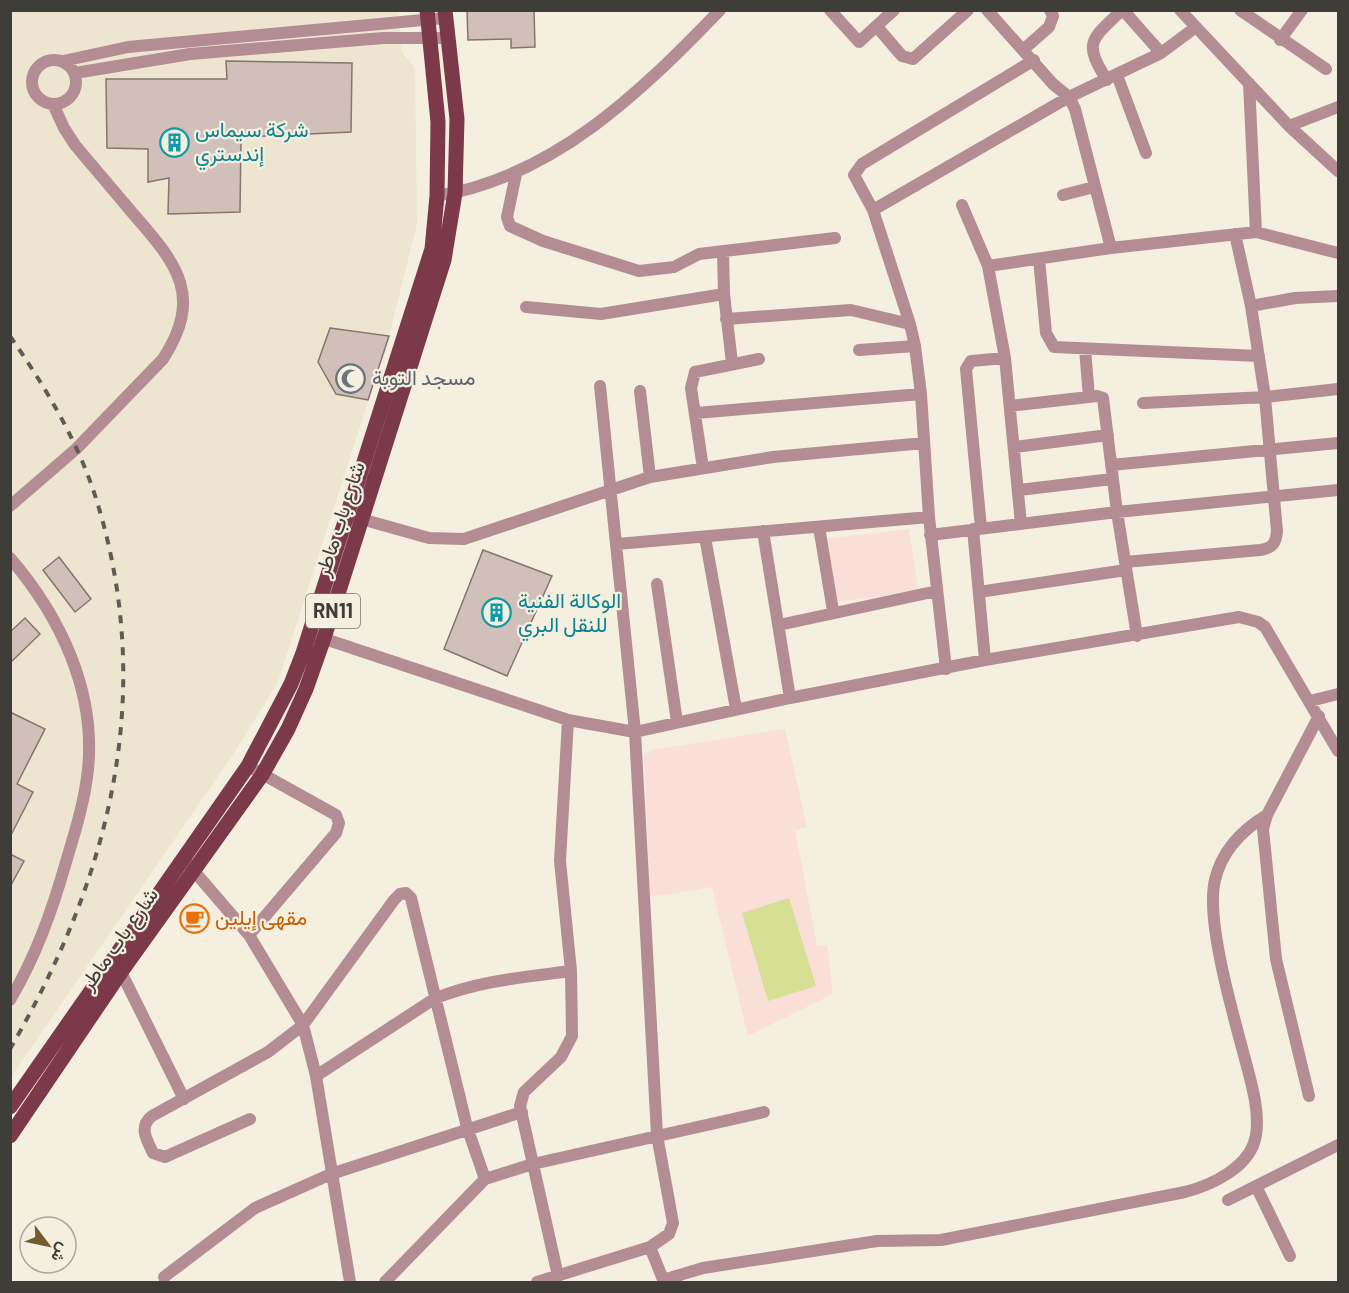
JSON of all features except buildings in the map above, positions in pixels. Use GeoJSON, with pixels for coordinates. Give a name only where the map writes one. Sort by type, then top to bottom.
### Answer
{"type":"FeatureCollection","features":[{"type":"Feature","properties":{"kind":"main road","name":"شارع باب ماطر"},"geometry":{"type":"LineString","coordinates":[[354,517],[433,301],[444,260],[455,193],[457,119],[445,14]]}},
{"type":"Feature","properties":{"kind":"main road","name":"شارع باب ماطر"},"geometry":{"type":"LineString","coordinates":[[10,1107],[188,865],[262,775],[306,689],[317,636],[432,249],[437,196],[438,122],[427,15]]}},
{"type":"Feature","properties":{"kind":"main road","name":"شارع باب ماطر"},"geometry":{"type":"LineString","coordinates":[[10,1136],[121,972],[188,865],[248,766],[317,636]]}},
{"type":"Feature","properties":{"kind":"street"},"geometry":{"type":"LineString","coordinates":[[437,196],[455,193],[516,174],[555,153],[603,119],[680,52],[720,10]]}},
{"type":"Feature","properties":{"kind":"street"},"geometry":{"type":"LineString","coordinates":[[830,10],[856,42],[864,40],[894,10]]}},
{"type":"Feature","properties":{"kind":"street"},"geometry":{"type":"LineString","coordinates":[[987,10],[1053,84],[1069,97],[1075,109],[1111,248]]}},
{"type":"Feature","properties":{"kind":"street"},"geometry":{"type":"LineString","coordinates":[[1024,50],[1049,27],[1053,16],[1050,10]]}},
{"type":"Feature","properties":{"kind":"street"},"geometry":{"type":"LineString","coordinates":[[1146,153],[1112,77],[1093,59],[1094,42],[1097,35],[1123,10],[1161,53]]}},
{"type":"Feature","properties":{"kind":"street"},"geometry":{"type":"LineString","coordinates":[[1240,10],[1280,40],[1326,69]]}},
{"type":"Feature","properties":{"kind":"street"},"geometry":{"type":"LineString","coordinates":[[1280,40],[1302,10]]}},
{"type":"Feature","properties":{"kind":"street"},"geometry":{"type":"LineString","coordinates":[[878,28],[902,56],[913,58],[967,11]]}},
{"type":"Feature","properties":{"kind":"street"},"geometry":{"type":"LineString","coordinates":[[1186,13],[1196,27],[1289,126],[1333,159],[1338,171]]}},
{"type":"Feature","properties":{"kind":"street"},"geometry":{"type":"LineString","coordinates":[[63,61],[75,73],[76,82],[73,94],[62,103],[53,104],[38,97],[32,81],[33,73],[46,61],[63,61],[128,47],[445,14]]}},
{"type":"Feature","properties":{"kind":"street"},"geometry":{"type":"LineString","coordinates":[[381,22],[383,38]]}},
{"type":"Feature","properties":{"kind":"street"},"geometry":{"type":"LineString","coordinates":[[873,210],[1069,97],[1161,53],[1196,27]]}},
{"type":"Feature","properties":{"kind":"street"},"geometry":{"type":"LineString","coordinates":[[293,31],[295,45]]}},
{"type":"Feature","properties":{"kind":"street"},"geometry":{"type":"LineString","coordinates":[[75,73],[190,54],[383,38],[448,38]]}},
{"type":"Feature","properties":{"kind":"street"},"geometry":{"type":"LineString","coordinates":[[946,669],[930,535],[921,394],[915,346],[873,210],[855,180],[855,171],[858,167],[1034,60]]}},
{"type":"Feature","properties":{"kind":"street"},"geometry":{"type":"LineString","coordinates":[[1249,83],[1256,232]]}},
{"type":"Feature","properties":{"kind":"street"},"geometry":{"type":"LineString","coordinates":[[10,506],[76,449],[163,359],[174,342],[183,303],[181,286],[170,257],[75,145],[53,104]]}},
{"type":"Feature","properties":{"kind":"street"},"geometry":{"type":"LineString","coordinates":[[1289,126],[1338,107]]}},
{"type":"Feature","properties":{"kind":"street"},"geometry":{"type":"LineString","coordinates":[[516,174],[507,222],[510,226],[543,241],[639,271],[674,267],[699,254],[835,238]]}},
{"type":"Feature","properties":{"kind":"street"},"geometry":{"type":"LineString","coordinates":[[1063,195],[1094,187]]}},
{"type":"Feature","properties":{"kind":"street"},"geometry":{"type":"LineString","coordinates":[[962,205],[988,266],[1005,358],[1021,524]]}},
{"type":"Feature","properties":{"kind":"street"},"geometry":{"type":"LineString","coordinates":[[988,266],[1111,248],[1256,232],[1338,253]]}},
{"type":"Feature","properties":{"kind":"street"},"geometry":{"type":"LineString","coordinates":[[978,591],[1126,566],[1271,547],[1275,542],[1277,531],[1265,397],[1251,306],[1235,234]]}},
{"type":"Feature","properties":{"kind":"street"},"geometry":{"type":"LineString","coordinates":[[723,251],[726,319],[732,363]]}},
{"type":"Feature","properties":{"kind":"street"},"geometry":{"type":"LineString","coordinates":[[1040,259],[1048,340],[1054,347],[1259,356]]}},
{"type":"Feature","properties":{"kind":"street"},"geometry":{"type":"LineString","coordinates":[[526,308],[601,314],[724,294]]}},
{"type":"Feature","properties":{"kind":"street"},"geometry":{"type":"LineString","coordinates":[[1251,306],[1295,298],[1338,296]]}},
{"type":"Feature","properties":{"kind":"street"},"geometry":{"type":"LineString","coordinates":[[726,319],[851,310],[910,324]]}},
{"type":"Feature","properties":{"kind":"street"},"geometry":{"type":"LineString","coordinates":[[859,350],[915,346]]}},
{"type":"Feature","properties":{"kind":"street"},"geometry":{"type":"LineString","coordinates":[[1085,349],[1089,397]]}},
{"type":"Feature","properties":{"kind":"street"},"geometry":{"type":"LineString","coordinates":[[985,660],[978,591],[977,529],[966,369],[971,361],[978,359],[1005,358]]}},
{"type":"Feature","properties":{"kind":"street"},"geometry":{"type":"LineString","coordinates":[[703,468],[691,388],[695,372],[759,359]]}},
{"type":"Feature","properties":{"kind":"street"},"geometry":{"type":"LineString","coordinates":[[537,1282],[650,1247],[669,1234],[673,1223],[657,1135],[636,732],[600,386]]}},
{"type":"Feature","properties":{"kind":"street"},"geometry":{"type":"LineString","coordinates":[[1143,403],[1265,397],[1338,389]]}},
{"type":"Feature","properties":{"kind":"street"},"geometry":{"type":"LineString","coordinates":[[640,391],[650,477]]}},
{"type":"Feature","properties":{"kind":"street"},"geometry":{"type":"LineString","coordinates":[[696,413],[921,394]]}},
{"type":"Feature","properties":{"kind":"street"},"geometry":{"type":"LineString","coordinates":[[1010,406],[1089,397],[1103,398],[1112,479],[1137,636]]}},
{"type":"Feature","properties":{"kind":"street"},"geometry":{"type":"LineString","coordinates":[[1015,447],[1108,435]]}},
{"type":"Feature","properties":{"kind":"street"},"geometry":{"type":"LineString","coordinates":[[354,517],[429,538],[464,539],[650,477],[773,457],[924,443]]}},
{"type":"Feature","properties":{"kind":"street"},"geometry":{"type":"LineString","coordinates":[[1112,465],[1338,443]]}},
{"type":"Feature","properties":{"kind":"street"},"geometry":{"type":"LineString","coordinates":[[1019,490],[1112,479]]}},
{"type":"Feature","properties":{"kind":"street"},"geometry":{"type":"LineString","coordinates":[[930,535],[1117,512],[1338,490]]}},
{"type":"Feature","properties":{"kind":"street"},"geometry":{"type":"LineString","coordinates":[[616,544],[929,517]]}},
{"type":"Feature","properties":{"kind":"street"},"geometry":{"type":"LineString","coordinates":[[819,527],[833,611]]}},
{"type":"Feature","properties":{"kind":"street"},"geometry":{"type":"LineString","coordinates":[[763,531],[790,698]]}},
{"type":"Feature","properties":{"kind":"street"},"geometry":{"type":"LineString","coordinates":[[705,537],[736,709]]}},
{"type":"Feature","properties":{"kind":"street"},"geometry":{"type":"LineString","coordinates":[[10,558],[29,579],[62,634],[82,690],[88,716],[90,743],[82,801],[51,914],[42,939],[10,1000]]}},
{"type":"Feature","properties":{"kind":"street"},"geometry":{"type":"LineString","coordinates":[[657,584],[677,722]]}},
{"type":"Feature","properties":{"kind":"street"},"geometry":{"type":"LineString","coordinates":[[778,625],[833,611],[937,591]]}},
{"type":"Feature","properties":{"kind":"street"},"geometry":{"type":"LineString","coordinates":[[317,636],[568,720],[636,732],[736,709],[985,660],[1239,617],[1258,622],[1274,640],[1338,751]]}},
{"type":"Feature","properties":{"kind":"street"},"geometry":{"type":"LineString","coordinates":[[1310,701],[1338,694]]}},
{"type":"Feature","properties":{"kind":"street"},"geometry":{"type":"LineString","coordinates":[[1309,1096],[1276,959],[1263,829],[1267,815],[1319,716]]}},
{"type":"Feature","properties":{"kind":"street"},"geometry":{"type":"LineString","coordinates":[[558,1276],[532,1164],[521,1098],[524,1092],[561,1057],[572,1035],[571,971],[560,861],[568,720]]}},
{"type":"Feature","properties":{"kind":"street"},"geometry":{"type":"LineString","coordinates":[[248,766],[336,815],[339,823],[336,833],[249,935]]}},
{"type":"Feature","properties":{"kind":"street"},"geometry":{"type":"LineString","coordinates":[[650,1247],[663,1281],[702,1268],[878,1240],[941,1240],[1185,1192],[1207,1186],[1230,1173],[1251,1148],[1256,1137],[1256,1124],[1252,1084],[1221,961],[1214,887],[1219,868],[1237,837],[1267,815]]}},
{"type":"Feature","properties":{"kind":"street"},"geometry":{"type":"LineString","coordinates":[[188,865],[249,935],[303,1025],[316,1076],[350,1282]]}},
{"type":"Feature","properties":{"kind":"street"},"geometry":{"type":"LineString","coordinates":[[250,1119],[168,1156],[156,1156],[146,1138],[145,1124],[152,1116],[268,1052],[303,1025],[394,900],[403,893],[411,898],[467,1127],[485,1179]]}},
{"type":"Feature","properties":{"kind":"street"},"geometry":{"type":"LineString","coordinates":[[316,1076],[434,999],[473,986],[571,971]]}},
{"type":"Feature","properties":{"kind":"street"},"geometry":{"type":"LineString","coordinates":[[121,972],[184,1099]]}},
{"type":"Feature","properties":{"kind":"street"},"geometry":{"type":"LineString","coordinates":[[164,1277],[243,1214],[331,1174],[467,1127],[522,1112]]}},
{"type":"Feature","properties":{"kind":"street"},"geometry":{"type":"LineString","coordinates":[[385,1282],[485,1179],[532,1164],[764,1112]]}},
{"type":"Feature","properties":{"kind":"street"},"geometry":{"type":"LineString","coordinates":[[1228,1200],[1338,1145]]}},
{"type":"Feature","properties":{"kind":"street"},"geometry":{"type":"LineString","coordinates":[[1256,1186],[1290,1256]]}},
{"type":"Feature","properties":{"kind":"shaded area"},"geometry":{"type":"Polygon","coordinates":[[[11,11],[399,11],[401,51],[415,68],[417,224],[389,336],[278,682],[234,753],[11,1077],[11,11]]]}},
{"type":"Feature","properties":{"kind":"shaded area"},"geometry":{"type":"Polygon","coordinates":[[[909,529],[918,591],[829,603],[824,539],[909,529]]]}},
{"type":"Feature","properties":{"kind":"shaded area"},"geometry":{"type":"Polygon","coordinates":[[[785,729],[807,827],[795,830],[817,946],[827,945],[833,994],[748,1036],[712,887],[650,897],[644,757],[651,750],[785,729]]]}},
{"type":"Feature","properties":{"kind":"green space"},"geometry":{"type":"Polygon","coordinates":[[[789,898],[816,986],[768,1001],[742,913],[789,898]]]}},
{"type":"Feature","properties":{"kind":"railway"},"geometry":{"type":"LineString","coordinates":[[10,336],[61,417],[91,482],[115,577],[123,648],[122,717],[113,786],[97,853],[74,919],[45,985],[10,1049]]}},
{"type":"Feature","properties":{"kind":"place","name":"شركة سيماس إندستري"},"geometry":{"type":"Point","coordinates":[174,142]}},
{"type":"Feature","properties":{"kind":"place","name":"مسجد التوبة"},"geometry":{"type":"Point","coordinates":[351,378]}},
{"type":"Feature","properties":{"kind":"place","name":"الوكالة الفنية للنقل البري"},"geometry":{"type":"Point","coordinates":[497,613]}},
{"type":"Feature","properties":{"kind":"place","name":"مقهى إيلين"},"geometry":{"type":"Point","coordinates":[194,918]}}]}
